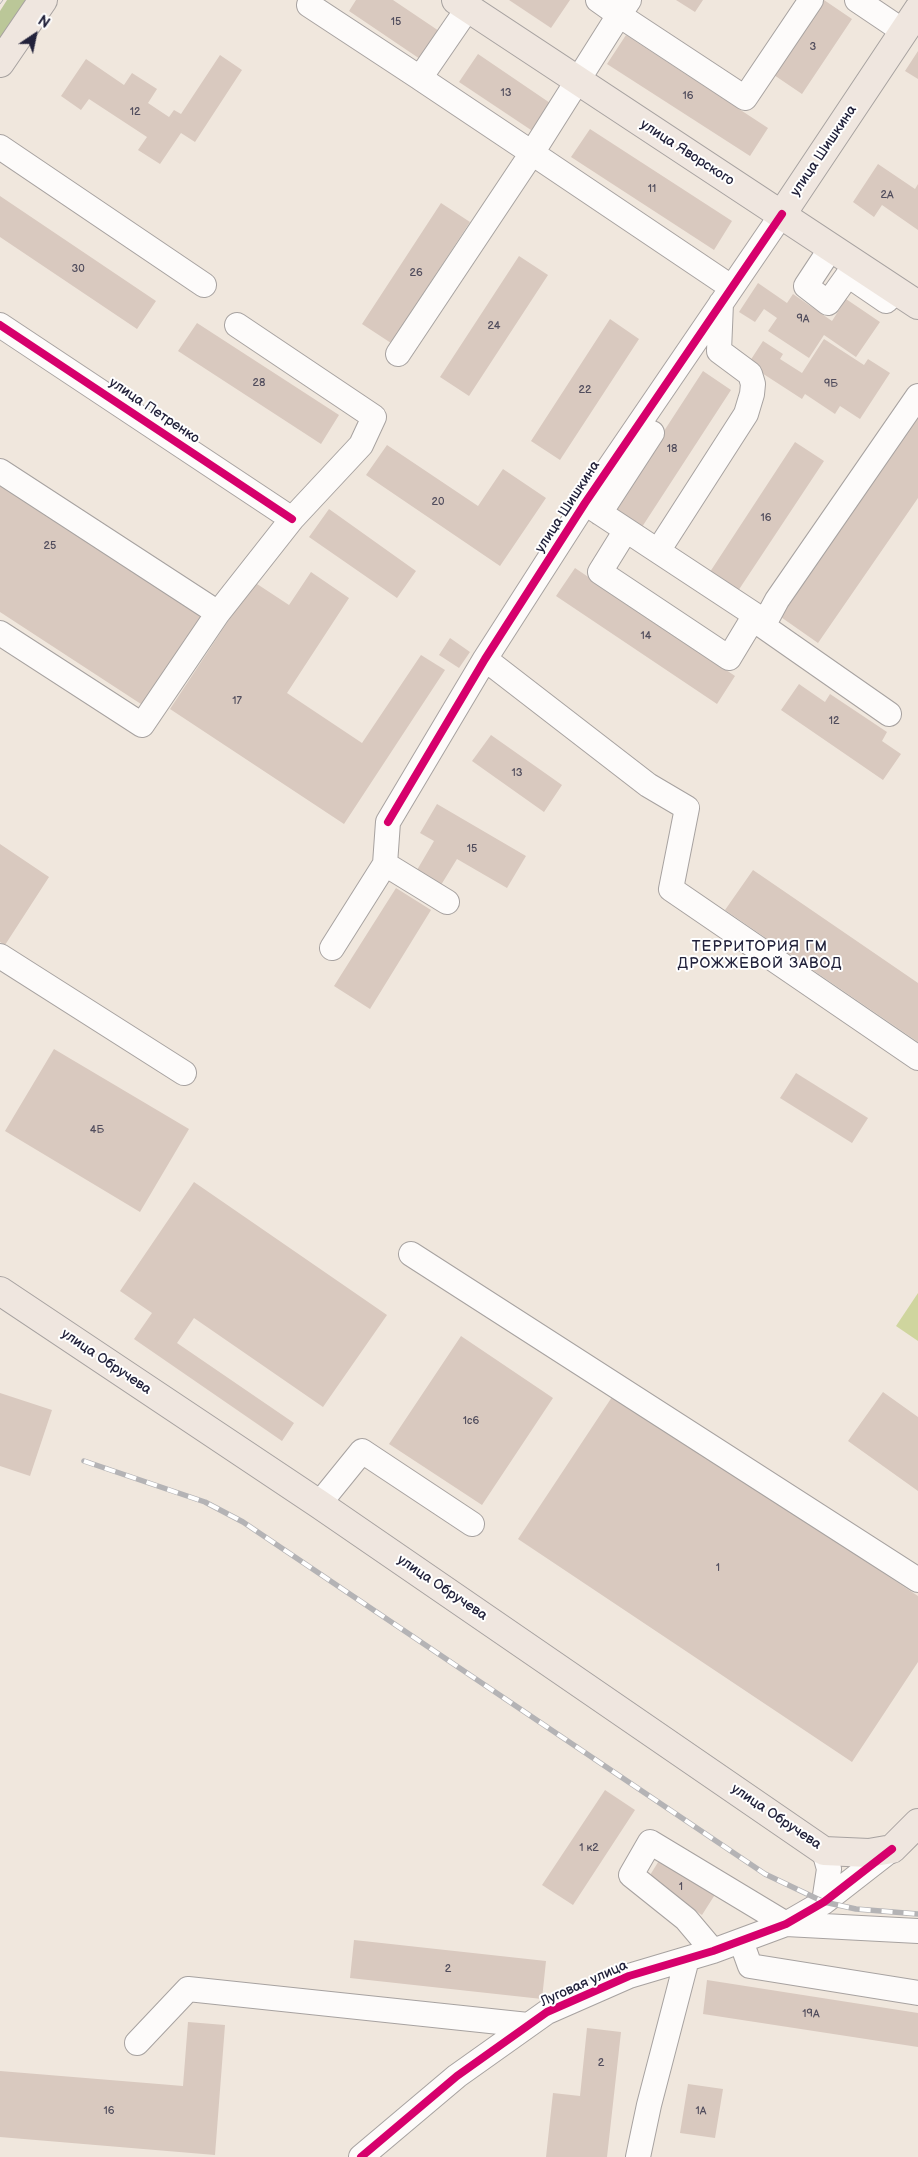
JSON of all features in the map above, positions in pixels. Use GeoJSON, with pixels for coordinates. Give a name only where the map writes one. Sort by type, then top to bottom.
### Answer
{"type":"FeatureCollection","features":[{"type":"Feature","properties":{"kind":"main road"},"geometry":{"type":"LineString","coordinates":[[0,63],[43,0]]}},
{"type":"Feature","properties":{"kind":"main road","name":"улица Яворского"},"geometry":{"type":"LineString","coordinates":[[462,4],[918,305]]}},
{"type":"Feature","properties":{"kind":"main road","name":"улица Шишкина"},"geometry":{"type":"LineString","coordinates":[[782,214],[911,20]]}},
{"type":"Feature","properties":{"kind":"main road","name":"улица Обручева"},"geometry":{"type":"LineString","coordinates":[[0,1291],[318,1504],[824,1851],[869,1853],[892,1849]]}},
{"type":"Feature","properties":{"kind":"main road"},"geometry":{"type":"LineString","coordinates":[[892,1849],[918,1822]]}},
{"type":"Feature","properties":{"kind":"street"},"geometry":{"type":"LineString","coordinates":[[598,0],[624,7],[745,98],[811,0]]}},
{"type":"Feature","properties":{"kind":"street"},"geometry":{"type":"LineString","coordinates":[[856,0],[911,20]]}},
{"type":"Feature","properties":{"kind":"street"},"geometry":{"type":"LineString","coordinates":[[308,2],[532,153],[726,295],[719,351]]}},
{"type":"Feature","properties":{"kind":"street"},"geometry":{"type":"LineString","coordinates":[[420,78],[462,4]]}},
{"type":"Feature","properties":{"kind":"street"},"geometry":{"type":"LineString","coordinates":[[398,354],[532,153],[624,7]]}},
{"type":"Feature","properties":{"kind":"street"},"geometry":{"type":"LineString","coordinates":[[0,147],[204,285]]}},
{"type":"Feature","properties":{"kind":"street","name":"улица Шишкина"},"geometry":{"type":"LineString","coordinates":[[385,864],[388,822],[485,658],[593,508],[726,295],[782,214]]}},
{"type":"Feature","properties":{"kind":"street"},"geometry":{"type":"LineString","coordinates":[[831,248],[806,286],[828,303],[848,275],[886,301],[896,291]]}},
{"type":"Feature","properties":{"kind":"street","name":"улица Петренко"},"geometry":{"type":"LineString","coordinates":[[0,325],[292,518]]}},
{"type":"Feature","properties":{"kind":"street"},"geometry":{"type":"LineString","coordinates":[[0,633],[142,726],[218,613],[292,518],[355,451],[374,417],[237,325]]}},
{"type":"Feature","properties":{"kind":"street"},"geometry":{"type":"LineString","coordinates":[[719,351],[698,360],[593,508],[759,620],[890,714]]}},
{"type":"Feature","properties":{"kind":"street"},"geometry":{"type":"LineString","coordinates":[[658,551],[746,414],[753,384],[750,374],[719,351]]}},
{"type":"Feature","properties":{"kind":"street"},"geometry":{"type":"LineString","coordinates":[[626,530],[600,572],[729,658],[759,620],[778,600],[918,396]]}},
{"type":"Feature","properties":{"kind":"street"},"geometry":{"type":"LineString","coordinates":[[0,471],[218,613]]}},
{"type":"Feature","properties":{"kind":"street"},"geometry":{"type":"LineString","coordinates":[[485,658],[648,785],[687,808],[671,889],[918,1058]]}},
{"type":"Feature","properties":{"kind":"street"},"geometry":{"type":"LineString","coordinates":[[332,948],[385,864],[447,902]]}},
{"type":"Feature","properties":{"kind":"street"},"geometry":{"type":"LineString","coordinates":[[0,956],[184,1073]]}},
{"type":"Feature","properties":{"kind":"street"},"geometry":{"type":"LineString","coordinates":[[411,1254],[918,1580]]}},
{"type":"Feature","properties":{"kind":"street"},"geometry":{"type":"LineString","coordinates":[[318,1504],[362,1451],[472,1524]]}},
{"type":"Feature","properties":{"kind":"street"},"geometry":{"type":"LineString","coordinates":[[713,1951],[686,1919],[631,1875],[650,1842],[786,1924],[918,1931]]}},
{"type":"Feature","properties":{"kind":"street","name":"Луговая улица"},"geometry":{"type":"LineString","coordinates":[[361,2157],[458,2076],[547,2012],[629,1976],[713,1951],[786,1924],[824,1902],[892,1849]]}},
{"type":"Feature","properties":{"kind":"street"},"geometry":{"type":"LineString","coordinates":[[824,1851],[829,1869],[824,1902]]}},
{"type":"Feature","properties":{"kind":"street"},"geometry":{"type":"LineString","coordinates":[[741,1941],[750,1966],[918,1993]]}},
{"type":"Feature","properties":{"kind":"street"},"geometry":{"type":"LineString","coordinates":[[638,2157],[649,2105],[687,1959]]}},
{"type":"Feature","properties":{"kind":"street"},"geometry":{"type":"LineString","coordinates":[[137,2043],[188,1989],[528,2025]]}},
{"type":"Feature","properties":{"kind":"green space"},"geometry":{"type":"Polygon","coordinates":[[[7,0],[39,0],[0,57],[0,11],[7,0]]]}},
{"type":"Feature","properties":{"kind":"green space"},"geometry":{"type":"Polygon","coordinates":[[[918,1293],[918,1341],[896,1326],[918,1293]]]}},
{"type":"Feature","properties":{"kind":"building"},"geometry":{"type":"Polygon","coordinates":[[[356,0],[393,0],[442,33],[423,61],[349,11],[356,0]]]}},
{"type":"Feature","properties":{"kind":"building"},"geometry":{"type":"Polygon","coordinates":[[[509,0],[570,0],[551,28],[509,0]]]}},
{"type":"Feature","properties":{"kind":"building"},"geometry":{"type":"Polygon","coordinates":[[[676,0],[703,0],[695,12],[676,0]]]}},
{"type":"Feature","properties":{"kind":"building"},"geometry":{"type":"Polygon","coordinates":[[[824,0],[852,19],[802,94],[774,75],[824,0]]]}},
{"type":"Feature","properties":{"kind":"building"},"geometry":{"type":"Polygon","coordinates":[[[626,35],[768,128],[750,156],[607,64],[626,35]]]}},
{"type":"Feature","properties":{"kind":"building"},"geometry":{"type":"Polygon","coordinates":[[[918,51],[918,79],[905,71],[918,51]]]}},
{"type":"Feature","properties":{"kind":"building"},"geometry":{"type":"Polygon","coordinates":[[[478,54],[553,105],[534,132],[459,82],[478,54]]]}},
{"type":"Feature","properties":{"kind":"building"},"geometry":{"type":"Polygon","coordinates":[[[220,55],[242,70],[195,142],[181,133],[160,164],[138,150],[147,137],[89,99],[81,110],[61,96],[86,59],[124,85],[132,73],[157,89],[148,103],[169,117],[174,110],[181,114],[220,55]]]}},
{"type":"Feature","properties":{"kind":"building"},"geometry":{"type":"Polygon","coordinates":[[[590,129],[732,221],[714,250],[571,157],[590,129]]]}},
{"type":"Feature","properties":{"kind":"building"},"geometry":{"type":"Polygon","coordinates":[[[878,164],[915,189],[918,184],[918,230],[882,205],[874,217],[853,202],[878,164]]]}},
{"type":"Feature","properties":{"kind":"building"},"geometry":{"type":"Polygon","coordinates":[[[0,196],[156,301],[137,329],[0,237],[0,196]]]}},
{"type":"Feature","properties":{"kind":"building"},"geometry":{"type":"Polygon","coordinates":[[[441,203],[470,222],[391,343],[362,324],[441,203]]]}},
{"type":"Feature","properties":{"kind":"building"},"geometry":{"type":"Polygon","coordinates":[[[519,256],[548,275],[469,396],[440,377],[519,256]]]}},
{"type":"Feature","properties":{"kind":"building"},"geometry":{"type":"Polygon","coordinates":[[[758,283],[787,303],[793,294],[832,321],[846,299],[880,322],[856,357],[824,335],[809,358],[768,331],[777,318],[764,309],[755,322],[739,312],[758,283]]]}},
{"type":"Feature","properties":{"kind":"building"},"geometry":{"type":"Polygon","coordinates":[[[610,319],[639,339],[560,460],[531,441],[610,319]]]}},
{"type":"Feature","properties":{"kind":"building"},"geometry":{"type":"Polygon","coordinates":[[[197,323],[339,415],[321,444],[178,351],[197,323]]]}},
{"type":"Feature","properties":{"kind":"building"},"geometry":{"type":"Polygon","coordinates":[[[824,339],[864,365],[868,359],[890,373],[860,419],[840,406],[835,414],[805,394],[802,399],[748,364],[763,341],[783,354],[780,359],[802,373],[824,339]]]}},
{"type":"Feature","properties":{"kind":"building"},"geometry":{"type":"Polygon","coordinates":[[[703,371],[731,390],[642,527],[614,508],[703,371]]]}},
{"type":"Feature","properties":{"kind":"building"},"geometry":{"type":"Polygon","coordinates":[[[918,411],[918,498],[818,643],[778,615],[918,411]]]}},
{"type":"Feature","properties":{"kind":"building"},"geometry":{"type":"Polygon","coordinates":[[[795,442],[824,461],[736,594],[708,575],[795,442]]]}},
{"type":"Feature","properties":{"kind":"building"},"geometry":{"type":"Polygon","coordinates":[[[387,445],[478,506],[503,469],[546,498],[500,566],[366,475],[387,445]]]}},
{"type":"Feature","properties":{"kind":"building"},"geometry":{"type":"Polygon","coordinates":[[[0,480],[204,613],[144,706],[0,612],[0,480]]]}},
{"type":"Feature","properties":{"kind":"building"},"geometry":{"type":"Polygon","coordinates":[[[329,509],[416,571],[397,598],[309,537],[329,509]]]}},
{"type":"Feature","properties":{"kind":"building"},"geometry":{"type":"Polygon","coordinates":[[[575,568],[735,676],[717,704],[556,596],[575,568]]]}},
{"type":"Feature","properties":{"kind":"building"},"geometry":{"type":"Polygon","coordinates":[[[311,572],[349,598],[287,693],[362,743],[421,655],[445,670],[344,824],[170,709],[254,582],[289,605],[311,572]]]}},
{"type":"Feature","properties":{"kind":"building"},"geometry":{"type":"Polygon","coordinates":[[[450,638],[470,652],[459,668],[439,655],[450,638]]]}},
{"type":"Feature","properties":{"kind":"building"},"geometry":{"type":"Polygon","coordinates":[[[799,684],[825,702],[830,694],[887,732],[882,741],[901,754],[883,780],[781,710],[799,684]]]}},
{"type":"Feature","properties":{"kind":"building"},"geometry":{"type":"Polygon","coordinates":[[[491,735],[562,785],[544,812],[472,761],[491,735]]]}},
{"type":"Feature","properties":{"kind":"building"},"geometry":{"type":"Polygon","coordinates":[[[437,804],[526,856],[507,888],[457,859],[441,885],[417,870],[434,841],[420,833],[437,804]]]}},
{"type":"Feature","properties":{"kind":"building"},"geometry":{"type":"Polygon","coordinates":[[[0,844],[49,877],[5,945],[0,942],[0,844]]]}},
{"type":"Feature","properties":{"kind":"building"},"geometry":{"type":"Polygon","coordinates":[[[753,870],[918,983],[918,1042],[725,910],[753,870]]]}},
{"type":"Feature","properties":{"kind":"building"},"geometry":{"type":"Polygon","coordinates":[[[396,888],[431,910],[370,1009],[334,986],[396,888]]]}},
{"type":"Feature","properties":{"kind":"building"},"geometry":{"type":"Polygon","coordinates":[[[54,1049],[189,1129],[140,1212],[5,1131],[54,1049]]]}},
{"type":"Feature","properties":{"kind":"building"},"geometry":{"type":"Polygon","coordinates":[[[796,1073],[868,1118],[852,1143],[780,1098],[796,1073]]]}},
{"type":"Feature","properties":{"kind":"building"},"geometry":{"type":"Polygon","coordinates":[[[194,1182],[387,1315],[323,1407],[194,1318],[177,1343],[294,1423],[282,1441],[134,1339],[152,1313],[120,1291],[194,1182]]]}},
{"type":"Feature","properties":{"kind":"building"},"geometry":{"type":"Polygon","coordinates":[[[461,1336],[553,1398],[482,1505],[389,1444],[461,1336]]]}},
{"type":"Feature","properties":{"kind":"building"},"geometry":{"type":"Polygon","coordinates":[[[883,1392],[918,1417],[918,1491],[848,1441],[883,1392]]]}},
{"type":"Feature","properties":{"kind":"building"},"geometry":{"type":"Polygon","coordinates":[[[0,1393],[52,1410],[30,1476],[0,1466],[0,1393]]]}},
{"type":"Feature","properties":{"kind":"building"},"geometry":{"type":"Polygon","coordinates":[[[614,1394],[918,1596],[918,1662],[852,1762],[518,1539],[614,1394]]]}},
{"type":"Feature","properties":{"kind":"building"},"geometry":{"type":"Polygon","coordinates":[[[605,1790],[635,1810],[573,1905],[542,1885],[605,1790]]]}},
{"type":"Feature","properties":{"kind":"building"},"geometry":{"type":"Polygon","coordinates":[[[660,1859],[716,1893],[702,1915],[647,1880],[660,1859]]]}},
{"type":"Feature","properties":{"kind":"building"},"geometry":{"type":"Polygon","coordinates":[[[354,1940],[546,1961],[542,1999],[350,1978],[354,1940]]]}},
{"type":"Feature","properties":{"kind":"building"},"geometry":{"type":"Polygon","coordinates":[[[707,1980],[918,2013],[918,2047],[703,2014],[707,1980]]]}},
{"type":"Feature","properties":{"kind":"building"},"geometry":{"type":"Polygon","coordinates":[[[188,2022],[225,2025],[215,2155],[0,2137],[0,2071],[183,2086],[188,2022]]]}},
{"type":"Feature","properties":{"kind":"building"},"geometry":{"type":"Polygon","coordinates":[[[587,2028],[621,2032],[607,2157],[546,2157],[553,2093],[580,2096],[587,2028]]]}},
{"type":"Feature","properties":{"kind":"building"},"geometry":{"type":"Polygon","coordinates":[[[688,2084],[723,2089],[715,2138],[680,2133],[688,2084]]]}},
{"type":"Feature","properties":{"kind":"tram line"},"geometry":{"type":"LineString","coordinates":[[0,4],[3,0]]}},
{"type":"Feature","properties":{"kind":"railway"},"geometry":{"type":"LineString","coordinates":[[84,1461],[205,1502],[243,1522],[765,1874],[824,1902],[856,1909],[918,1914]]}},
{"type":"Feature","properties":{"kind":"cycle path"},"geometry":{"type":"LineString","coordinates":[[388,822],[485,659],[585,503],[782,214]]}},
{"type":"Feature","properties":{"kind":"cycle path"},"geometry":{"type":"LineString","coordinates":[[0,325],[292,519]]}},
{"type":"Feature","properties":{"kind":"cycle path"},"geometry":{"type":"LineString","coordinates":[[361,2157],[457,2076],[547,2012],[629,1976],[713,1951],[786,1924],[824,1902],[892,1849]]}},
{"type":"Feature","properties":{"kind":"district","name":"ТЕРРИТОРИЯ ГМ ДРОЖЖЕВОЙ ЗАВОД"},"geometry":{"type":"Point","coordinates":[760,956]}}]}
